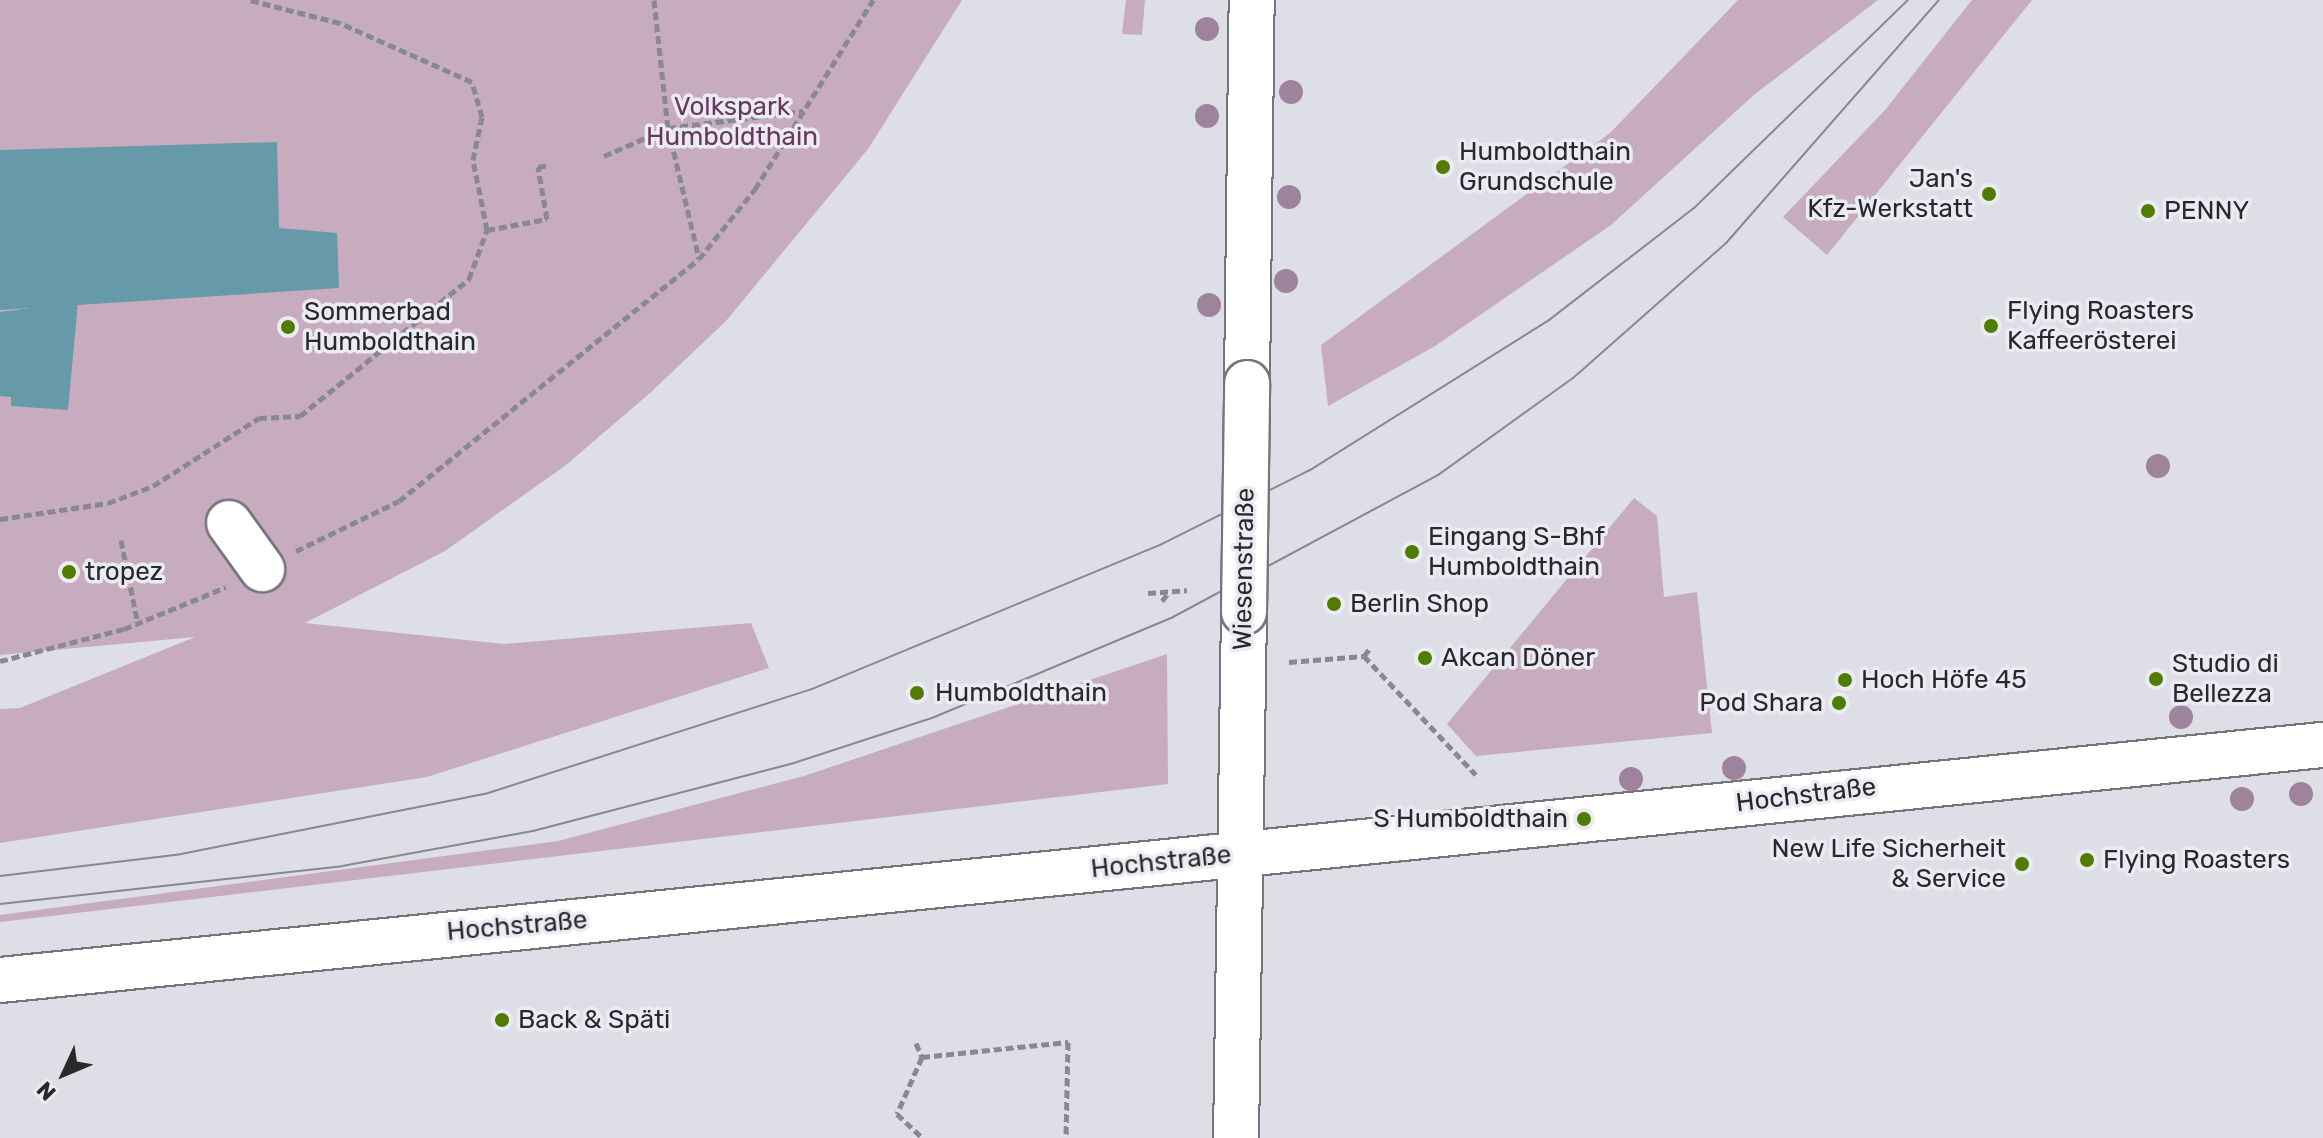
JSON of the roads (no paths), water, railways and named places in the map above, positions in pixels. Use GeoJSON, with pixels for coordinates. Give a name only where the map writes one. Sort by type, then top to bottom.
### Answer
{"type":"FeatureCollection","features":[{"type":"Feature","properties":{"kind":"street","name":"Wiesenstraße"},"geometry":{"type":"LineString","coordinates":[[1236,1138],[1252,0]]}},
{"type":"Feature","properties":{"kind":"street"},"geometry":{"type":"LineString","coordinates":[[229,523],[262,569]]}},
{"type":"Feature","properties":{"kind":"street","name":"Hochstraße"},"geometry":{"type":"LineString","coordinates":[[0,980],[2323,745]]}},
{"type":"Feature","properties":{"kind":"water"},"geometry":{"type":"Polygon","coordinates":[[[277,142],[279,228],[337,233],[339,288],[0,310],[0,150],[277,142]]]}},
{"type":"Feature","properties":{"kind":"water"},"geometry":{"type":"Polygon","coordinates":[[[78,302],[68,410],[11,406],[11,397],[0,396],[0,312],[78,302]]]}},
{"type":"Feature","properties":{"kind":"tram line"},"geometry":{"type":"LineString","coordinates":[[0,876],[181,854],[485,794],[812,689],[1160,545],[1310,470],[1549,320],[1694,208],[1908,0]]}},
{"type":"Feature","properties":{"kind":"tram line"},"geometry":{"type":"LineString","coordinates":[[0,904],[342,866],[533,831],[791,764],[932,718],[1173,617],[1438,475],[1573,378],[1727,242],[1939,0]]}},
{"type":"Feature","properties":{"kind":"place","name":"Humboldthain Grundschule"},"geometry":{"type":"Point","coordinates":[1443,167]}},
{"type":"Feature","properties":{"kind":"place","name":"Jan's Kfz-Werkstatt"},"geometry":{"type":"Point","coordinates":[1989,194]}},
{"type":"Feature","properties":{"kind":"place","name":"PENNY"},"geometry":{"type":"Point","coordinates":[2148,211]}},
{"type":"Feature","properties":{"kind":"place","name":"Flying Roasters Kaffeerösterei"},"geometry":{"type":"Point","coordinates":[1991,326]}},
{"type":"Feature","properties":{"kind":"place","name":"Sommerbad Humboldthain"},"geometry":{"type":"Point","coordinates":[288,327]}},
{"type":"Feature","properties":{"kind":"place","name":"Eingang S-Bhf Humboldthain"},"geometry":{"type":"Point","coordinates":[1412,552]}},
{"type":"Feature","properties":{"kind":"place","name":"tropez"},"geometry":{"type":"Point","coordinates":[69,572]}},
{"type":"Feature","properties":{"kind":"place","name":"Berlin Shop"},"geometry":{"type":"Point","coordinates":[1334,604]}},
{"type":"Feature","properties":{"kind":"place","name":"Akcan Döner"},"geometry":{"type":"Point","coordinates":[1425,658]}},
{"type":"Feature","properties":{"kind":"place","name":"Studio di Bellezza"},"geometry":{"type":"Point","coordinates":[2156,679]}},
{"type":"Feature","properties":{"kind":"place","name":"Hoch Höfe 45"},"geometry":{"type":"Point","coordinates":[1845,680]}},
{"type":"Feature","properties":{"kind":"place","name":"Humboldthain"},"geometry":{"type":"Point","coordinates":[917,693]}},
{"type":"Feature","properties":{"kind":"place","name":"Pod Shara"},"geometry":{"type":"Point","coordinates":[1839,703]}},
{"type":"Feature","properties":{"kind":"place","name":"S Humboldthain"},"geometry":{"type":"Point","coordinates":[1584,819]}},
{"type":"Feature","properties":{"kind":"place","name":"Flying Roasters"},"geometry":{"type":"Point","coordinates":[2087,860]}},
{"type":"Feature","properties":{"kind":"place","name":"New Life Sicherheit & Service"},"geometry":{"type":"Point","coordinates":[2022,864]}},
{"type":"Feature","properties":{"kind":"place","name":"Back & Späti"},"geometry":{"type":"Point","coordinates":[502,1020]}},
{"type":"Feature","properties":{"kind":"park label","name":"Volkspark Humboldthain"},"geometry":{"type":"Point","coordinates":[732,122]}}]}
